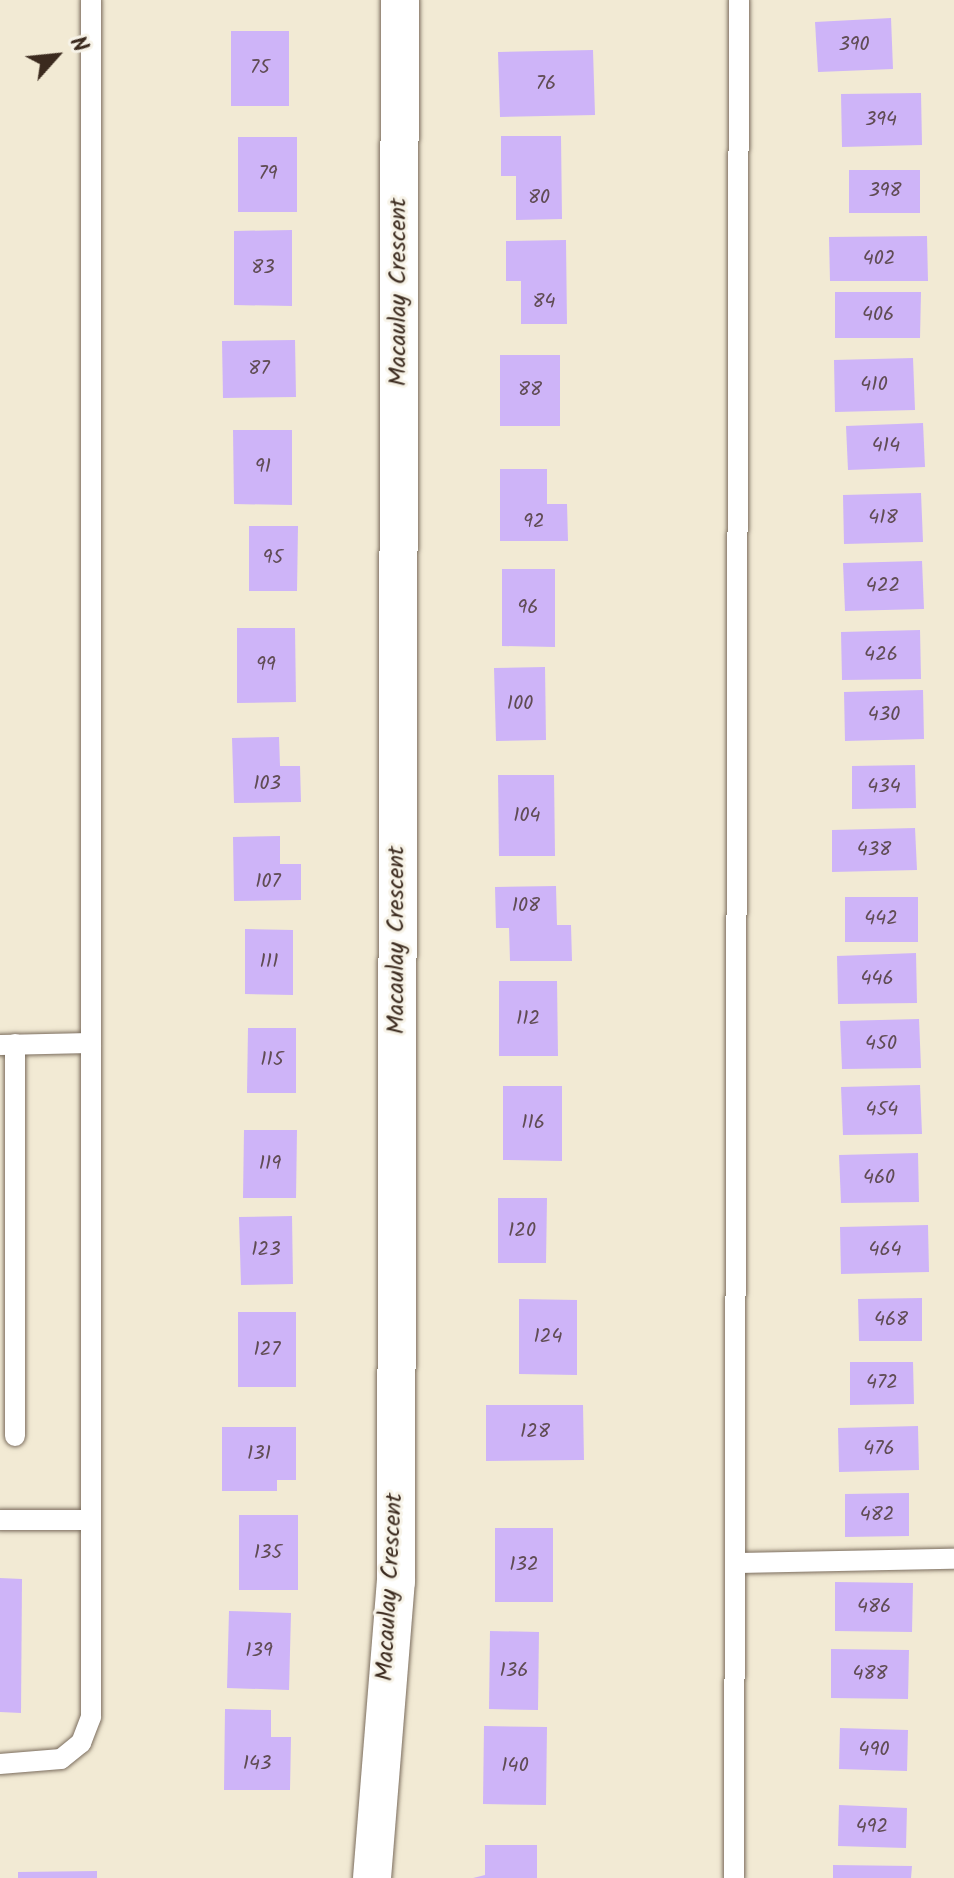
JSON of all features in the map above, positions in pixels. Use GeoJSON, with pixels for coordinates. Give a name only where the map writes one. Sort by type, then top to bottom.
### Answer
{"type":"FeatureCollection","features":[{"type":"Feature","properties":{"kind":"street","name":"Macaulay Crescent"},"geometry":{"type":"LineString","coordinates":[[372,1878],[396,1582],[400,0]]}},
{"type":"Feature","properties":{"kind":"lane"},"geometry":{"type":"LineString","coordinates":[[0,1764],[61,1759],[81,1743],[91,1717],[91,0]]}},
{"type":"Feature","properties":{"kind":"lane"},"geometry":{"type":"LineString","coordinates":[[734,1878],[739,0]]}},
{"type":"Feature","properties":{"kind":"lane"},"geometry":{"type":"LineString","coordinates":[[15,1436],[8,1044],[91,1043]]}},
{"type":"Feature","properties":{"kind":"lane"},"geometry":{"type":"LineString","coordinates":[[0,1520],[90,1520]]}},
{"type":"Feature","properties":{"kind":"lane"},"geometry":{"type":"LineString","coordinates":[[736,1563],[954,1559]]}},
{"type":"Feature","properties":{"kind":"building"},"geometry":{"type":"Polygon","coordinates":[[[891,18],[893,69],[818,72],[815,22],[891,18]]]}},
{"type":"Feature","properties":{"kind":"building"},"geometry":{"type":"Polygon","coordinates":[[[231,31],[289,31],[289,106],[231,106],[231,31]]]}},
{"type":"Feature","properties":{"kind":"building"},"geometry":{"type":"Polygon","coordinates":[[[593,50],[595,115],[500,117],[498,52],[593,50]]]}},
{"type":"Feature","properties":{"kind":"building"},"geometry":{"type":"Polygon","coordinates":[[[921,93],[922,145],[842,147],[841,94],[921,93]]]}},
{"type":"Feature","properties":{"kind":"building"},"geometry":{"type":"Polygon","coordinates":[[[501,136],[561,136],[562,219],[516,220],[516,176],[501,176],[501,136]]]}},
{"type":"Feature","properties":{"kind":"building"},"geometry":{"type":"Polygon","coordinates":[[[238,137],[297,137],[297,212],[238,212],[238,137]]]}},
{"type":"Feature","properties":{"kind":"building"},"geometry":{"type":"Polygon","coordinates":[[[849,170],[920,170],[920,213],[849,213],[849,170]]]}},
{"type":"Feature","properties":{"kind":"building"},"geometry":{"type":"Polygon","coordinates":[[[292,230],[292,306],[234,305],[234,231],[292,230]]]}},
{"type":"Feature","properties":{"kind":"building"},"geometry":{"type":"Polygon","coordinates":[[[927,236],[928,281],[830,281],[829,237],[927,236]]]}},
{"type":"Feature","properties":{"kind":"building"},"geometry":{"type":"Polygon","coordinates":[[[566,240],[567,324],[521,324],[521,281],[506,281],[506,241],[566,240]]]}},
{"type":"Feature","properties":{"kind":"building"},"geometry":{"type":"Polygon","coordinates":[[[835,292],[921,292],[920,338],[835,338],[835,292]]]}},
{"type":"Feature","properties":{"kind":"building"},"geometry":{"type":"Polygon","coordinates":[[[295,340],[296,397],[223,398],[222,341],[295,340]]]}},
{"type":"Feature","properties":{"kind":"building"},"geometry":{"type":"Polygon","coordinates":[[[500,355],[560,355],[560,426],[500,426],[500,355]]]}},
{"type":"Feature","properties":{"kind":"building"},"geometry":{"type":"Polygon","coordinates":[[[913,358],[915,410],[835,412],[834,360],[913,358]]]}},
{"type":"Feature","properties":{"kind":"building"},"geometry":{"type":"Polygon","coordinates":[[[923,423],[925,467],[848,470],[846,426],[923,423]]]}},
{"type":"Feature","properties":{"kind":"building"},"geometry":{"type":"Polygon","coordinates":[[[233,430],[292,430],[292,505],[234,504],[233,430]]]}},
{"type":"Feature","properties":{"kind":"building"},"geometry":{"type":"Polygon","coordinates":[[[500,469],[547,469],[547,504],[567,504],[568,541],[500,541],[500,469]]]}},
{"type":"Feature","properties":{"kind":"building"},"geometry":{"type":"Polygon","coordinates":[[[921,493],[923,542],[844,544],[843,495],[921,493]]]}},
{"type":"Feature","properties":{"kind":"building"},"geometry":{"type":"Polygon","coordinates":[[[249,526],[298,526],[297,591],[249,591],[249,526]]]}},
{"type":"Feature","properties":{"kind":"building"},"geometry":{"type":"Polygon","coordinates":[[[922,561],[924,609],[845,611],[843,563],[922,561]]]}},
{"type":"Feature","properties":{"kind":"building"},"geometry":{"type":"Polygon","coordinates":[[[502,569],[555,569],[555,647],[502,646],[502,569]]]}},
{"type":"Feature","properties":{"kind":"building"},"geometry":{"type":"Polygon","coordinates":[[[237,628],[295,628],[296,702],[237,703],[237,628]]]}},
{"type":"Feature","properties":{"kind":"building"},"geometry":{"type":"Polygon","coordinates":[[[920,630],[921,679],[842,680],[841,632],[920,630]]]}},
{"type":"Feature","properties":{"kind":"building"},"geometry":{"type":"Polygon","coordinates":[[[545,667],[546,740],[496,741],[494,668],[545,667]]]}},
{"type":"Feature","properties":{"kind":"building"},"geometry":{"type":"Polygon","coordinates":[[[923,690],[924,739],[845,741],[844,692],[923,690]]]}},
{"type":"Feature","properties":{"kind":"building"},"geometry":{"type":"Polygon","coordinates":[[[279,737],[280,766],[300,766],[301,802],[234,803],[232,738],[279,737]]]}},
{"type":"Feature","properties":{"kind":"building"},"geometry":{"type":"Polygon","coordinates":[[[915,765],[916,808],[852,809],[852,766],[915,765]]]}},
{"type":"Feature","properties":{"kind":"building"},"geometry":{"type":"Polygon","coordinates":[[[498,775],[554,775],[555,856],[499,856],[498,775]]]}},
{"type":"Feature","properties":{"kind":"building"},"geometry":{"type":"Polygon","coordinates":[[[915,828],[917,870],[832,872],[832,830],[915,828]]]}},
{"type":"Feature","properties":{"kind":"building"},"geometry":{"type":"Polygon","coordinates":[[[280,836],[280,864],[301,864],[301,900],[234,901],[233,837],[280,836]]]}},
{"type":"Feature","properties":{"kind":"building"},"geometry":{"type":"Polygon","coordinates":[[[556,886],[557,925],[571,925],[572,961],[510,961],[509,928],[496,928],[495,887],[556,886]]]}},
{"type":"Feature","properties":{"kind":"building"},"geometry":{"type":"Polygon","coordinates":[[[845,897],[918,897],[918,942],[845,942],[845,897]]]}},
{"type":"Feature","properties":{"kind":"building"},"geometry":{"type":"Polygon","coordinates":[[[245,929],[293,930],[293,995],[245,994],[245,929]]]}},
{"type":"Feature","properties":{"kind":"building"},"geometry":{"type":"Polygon","coordinates":[[[916,953],[917,1003],[838,1004],[837,956],[916,953]]]}},
{"type":"Feature","properties":{"kind":"building"},"geometry":{"type":"Polygon","coordinates":[[[499,981],[557,981],[558,1056],[499,1056],[499,981]]]}},
{"type":"Feature","properties":{"kind":"building"},"geometry":{"type":"Polygon","coordinates":[[[919,1019],[921,1068],[842,1069],[840,1021],[919,1019]]]}},
{"type":"Feature","properties":{"kind":"building"},"geometry":{"type":"Polygon","coordinates":[[[248,1028],[296,1028],[296,1093],[247,1093],[248,1028]]]}},
{"type":"Feature","properties":{"kind":"building"},"geometry":{"type":"Polygon","coordinates":[[[920,1085],[922,1134],[843,1135],[841,1087],[920,1085]]]}},
{"type":"Feature","properties":{"kind":"building"},"geometry":{"type":"Polygon","coordinates":[[[503,1086],[562,1086],[562,1161],[503,1160],[503,1086]]]}},
{"type":"Feature","properties":{"kind":"building"},"geometry":{"type":"Polygon","coordinates":[[[244,1130],[297,1130],[296,1198],[243,1198],[244,1130]]]}},
{"type":"Feature","properties":{"kind":"building"},"geometry":{"type":"Polygon","coordinates":[[[918,1153],[919,1202],[841,1203],[839,1155],[918,1153]]]}},
{"type":"Feature","properties":{"kind":"building"},"geometry":{"type":"Polygon","coordinates":[[[498,1198],[547,1198],[546,1263],[498,1263],[498,1198]]]}},
{"type":"Feature","properties":{"kind":"building"},"geometry":{"type":"Polygon","coordinates":[[[292,1216],[293,1284],[241,1285],[239,1217],[292,1216]]]}},
{"type":"Feature","properties":{"kind":"building"},"geometry":{"type":"Polygon","coordinates":[[[928,1225],[929,1272],[841,1274],[840,1227],[928,1225]]]}},
{"type":"Feature","properties":{"kind":"building"},"geometry":{"type":"Polygon","coordinates":[[[922,1298],[922,1341],[859,1341],[858,1299],[922,1298]]]}},
{"type":"Feature","properties":{"kind":"building"},"geometry":{"type":"Polygon","coordinates":[[[519,1299],[577,1300],[577,1375],[519,1374],[519,1299]]]}},
{"type":"Feature","properties":{"kind":"building"},"geometry":{"type":"Polygon","coordinates":[[[238,1312],[296,1312],[296,1387],[238,1387],[238,1312]]]}},
{"type":"Feature","properties":{"kind":"building"},"geometry":{"type":"Polygon","coordinates":[[[850,1362],[913,1362],[914,1404],[850,1405],[850,1362]]]}},
{"type":"Feature","properties":{"kind":"building"},"geometry":{"type":"Polygon","coordinates":[[[486,1405],[583,1405],[584,1460],[486,1461],[486,1405]]]}},
{"type":"Feature","properties":{"kind":"building"},"geometry":{"type":"Polygon","coordinates":[[[918,1426],[919,1470],[839,1472],[838,1428],[918,1426]]]}},
{"type":"Feature","properties":{"kind":"building"},"geometry":{"type":"Polygon","coordinates":[[[222,1427],[296,1427],[296,1480],[277,1480],[277,1491],[222,1491],[222,1427]]]}},
{"type":"Feature","properties":{"kind":"building"},"geometry":{"type":"Polygon","coordinates":[[[909,1493],[909,1536],[845,1537],[845,1494],[909,1493]]]}},
{"type":"Feature","properties":{"kind":"building"},"geometry":{"type":"Polygon","coordinates":[[[239,1515],[298,1515],[298,1590],[239,1590],[239,1515]]]}},
{"type":"Feature","properties":{"kind":"building"},"geometry":{"type":"Polygon","coordinates":[[[495,1528],[553,1528],[553,1602],[495,1602],[495,1528]]]}},
{"type":"Feature","properties":{"kind":"building"},"geometry":{"type":"Polygon","coordinates":[[[0,1578],[22,1579],[21,1713],[0,1712],[0,1578]]]}},
{"type":"Feature","properties":{"kind":"building"},"geometry":{"type":"Polygon","coordinates":[[[835,1582],[913,1583],[912,1632],[835,1631],[835,1582]]]}},
{"type":"Feature","properties":{"kind":"building"},"geometry":{"type":"Polygon","coordinates":[[[229,1611],[291,1613],[289,1690],[227,1688],[229,1611]]]}},
{"type":"Feature","properties":{"kind":"building"},"geometry":{"type":"Polygon","coordinates":[[[490,1631],[539,1632],[538,1710],[489,1709],[490,1631]]]}},
{"type":"Feature","properties":{"kind":"building"},"geometry":{"type":"Polygon","coordinates":[[[831,1649],[909,1650],[908,1699],[831,1698],[831,1649]]]}},
{"type":"Feature","properties":{"kind":"building"},"geometry":{"type":"Polygon","coordinates":[[[225,1709],[271,1710],[271,1737],[291,1737],[290,1790],[224,1790],[225,1709]]]}},
{"type":"Feature","properties":{"kind":"building"},"geometry":{"type":"Polygon","coordinates":[[[484,1726],[547,1727],[546,1805],[483,1804],[484,1726]]]}},
{"type":"Feature","properties":{"kind":"building"},"geometry":{"type":"Polygon","coordinates":[[[840,1728],[908,1730],[907,1771],[839,1769],[840,1728]]]}},
{"type":"Feature","properties":{"kind":"building"},"geometry":{"type":"Polygon","coordinates":[[[839,1805],[907,1808],[906,1848],[838,1846],[839,1805]]]}},
{"type":"Feature","properties":{"kind":"building"},"geometry":{"type":"Polygon","coordinates":[[[485,1845],[537,1845],[537,1878],[473,1878],[485,1875],[485,1845]]]}},
{"type":"Feature","properties":{"kind":"building"},"geometry":{"type":"Polygon","coordinates":[[[833,1865],[912,1866],[911,1878],[833,1878],[833,1865]]]}},
{"type":"Feature","properties":{"kind":"building"},"geometry":{"type":"Polygon","coordinates":[[[97,1871],[97,1878],[18,1878],[18,1872],[97,1871]]]}}]}
